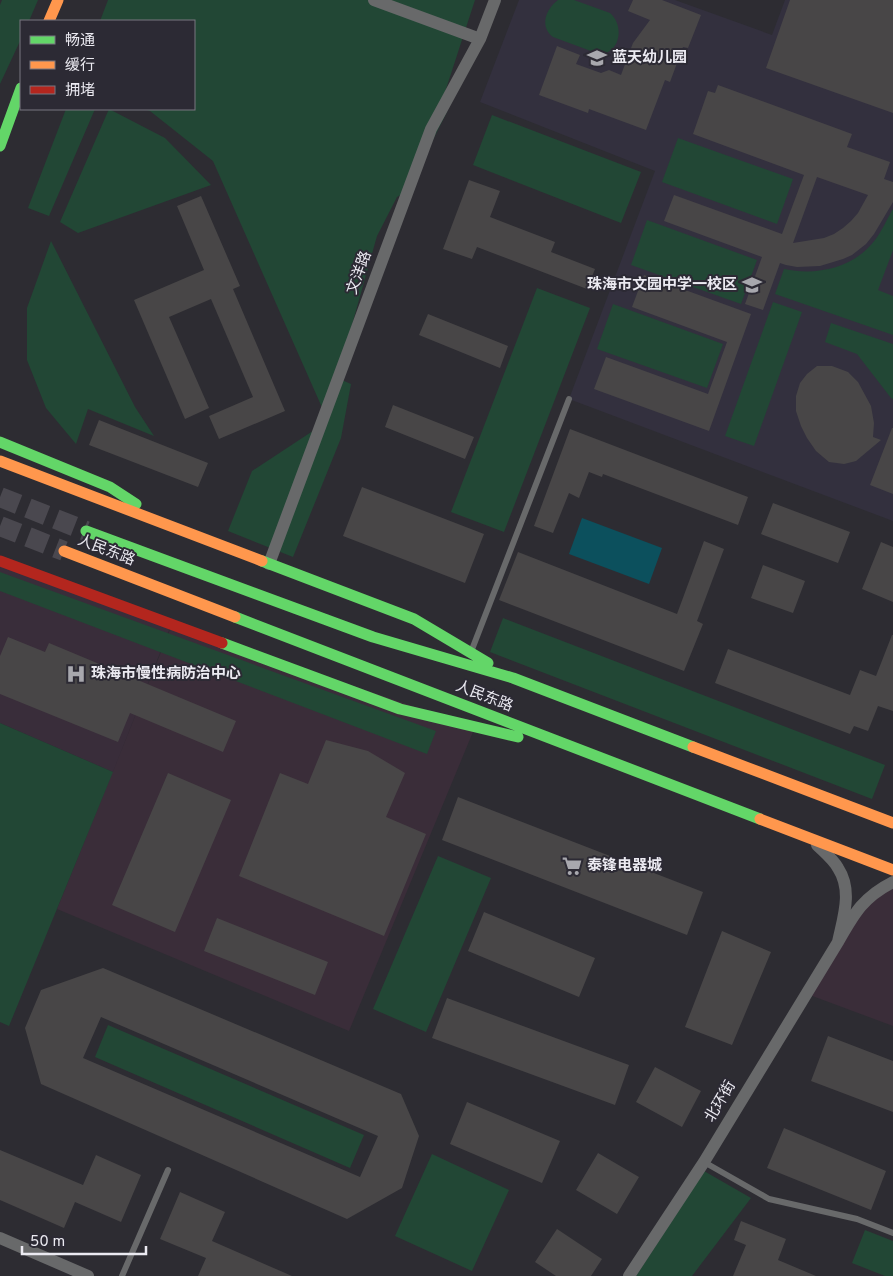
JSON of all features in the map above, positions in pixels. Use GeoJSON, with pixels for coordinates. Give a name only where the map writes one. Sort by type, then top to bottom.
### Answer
{"type":"FeatureCollection","features":[{"type":"Feature","properties":{"kind":"main road"},"geometry":{"type":"LineString","coordinates":[[49,20],[58,0]]}},
{"type":"Feature","properties":{"kind":"main road"},"geometry":{"type":"LineString","coordinates":[[0,136],[20,89]]}},
{"type":"Feature","properties":{"kind":"main road"},"geometry":{"type":"LineString","coordinates":[[0,146],[20,90]]}},
{"type":"Feature","properties":{"kind":"main road"},"geometry":{"type":"LineString","coordinates":[[0,442],[110,487],[169,526]]}},
{"type":"Feature","properties":{"kind":"main road"},"geometry":{"type":"LineString","coordinates":[[0,461],[414,619],[513,678]]}},
{"type":"Feature","properties":{"kind":"main road","name":"人民东路"},"geometry":{"type":"LineString","coordinates":[[86,531],[373,637],[513,678],[893,823]]}},
{"type":"Feature","properties":{"kind":"main road","name":"人民东路"},"geometry":{"type":"LineString","coordinates":[[64,551],[893,870]]}},
{"type":"Feature","properties":{"kind":"main road"},"geometry":{"type":"LineString","coordinates":[[0,561],[400,709],[587,752]]}},
{"type":"Feature","properties":{"kind":"main road"},"geometry":{"type":"LineString","coordinates":[[0,566],[39,575]]}},
{"type":"Feature","properties":{"kind":"street"},"geometry":{"type":"LineString","coordinates":[[374,0],[480,39]]}},
{"type":"Feature","properties":{"kind":"street","name":"文洋路"},"geometry":{"type":"LineString","coordinates":[[269,564],[431,129],[480,39],[495,0]]}},
{"type":"Feature","properties":{"kind":"street","name":"北环街"},"geometry":{"type":"LineString","coordinates":[[810,838],[830,857],[839,869],[846,889],[845,906],[838,942]]}},
{"type":"Feature","properties":{"kind":"street","name":"北环街"},"geometry":{"type":"LineString","coordinates":[[629,1276],[704,1162],[857,910],[870,897],[893,882]]}},
{"type":"Feature","properties":{"kind":"street"},"geometry":{"type":"LineString","coordinates":[[0,1238],[88,1276]]}},
{"type":"Feature","properties":{"kind":"lane"},"geometry":{"type":"LineString","coordinates":[[471,653],[569,399]]}},
{"type":"Feature","properties":{"kind":"lane"},"geometry":{"type":"LineString","coordinates":[[704,1162],[769,1199],[857,1219],[893,1233]]}},
{"type":"Feature","properties":{"kind":"lane"},"geometry":{"type":"LineString","coordinates":[[122,1276],[168,1170]]}},
{"type":"Feature","properties":{"kind":"shaded area","name":"珠海市文园中学一校区"},"geometry":{"type":"Polygon","coordinates":[[[519,0],[675,0],[772,35],[785,0],[893,0],[893,521],[569,399],[655,171],[480,102],[519,0]]]}},
{"type":"Feature","properties":{"kind":"shaded area","name":"珠海市慢性病防治中心"},"geometry":{"type":"Polygon","coordinates":[[[0,566],[171,625],[113,772],[0,723],[0,566]]]}},
{"type":"Feature","properties":{"kind":"shaded area"},"geometry":{"type":"Polygon","coordinates":[[[172,625],[475,727],[349,1031],[57,909],[172,625]]]}},
{"type":"Feature","properties":{"kind":"shaded area"},"geometry":{"type":"Polygon","coordinates":[[[893,884],[893,1026],[807,994],[867,902],[893,884]]]}},
{"type":"Feature","properties":{"kind":"green space"},"geometry":{"type":"Polygon","coordinates":[[[2,0],[38,0],[29,20],[20,20],[20,41],[0,84],[0,5],[2,0]]]}},
{"type":"Feature","properties":{"kind":"green space"},"geometry":{"type":"Polygon","coordinates":[[[108,0],[475,0],[445,92],[447,112],[407,191],[397,197],[377,236],[337,378],[351,384],[341,438],[293,557],[228,531],[252,471],[328,421],[213,161],[147,110],[195,110],[195,20],[100,20],[108,0]]]}},
{"type":"Feature","properties":{"kind":"green space"},"geometry":{"type":"Polygon","coordinates":[[[558,0],[574,0],[610,13],[615,18],[619,32],[616,44],[612,49],[606,53],[599,54],[553,37],[546,28],[545,23],[547,13],[558,0]]]}},
{"type":"Feature","properties":{"kind":"green space"},"geometry":{"type":"Polygon","coordinates":[[[66,110],[95,110],[49,216],[28,208],[66,110]]]}},
{"type":"Feature","properties":{"kind":"green space"},"geometry":{"type":"Polygon","coordinates":[[[109,110],[165,138],[211,185],[78,233],[60,222],[109,110]]]}},
{"type":"Feature","properties":{"kind":"green space"},"geometry":{"type":"Polygon","coordinates":[[[492,115],[641,172],[621,223],[473,165],[492,115]]]}},
{"type":"Feature","properties":{"kind":"green space"},"geometry":{"type":"Polygon","coordinates":[[[678,138],[793,179],[777,224],[662,182],[678,138]]]}},
{"type":"Feature","properties":{"kind":"green space"},"geometry":{"type":"Polygon","coordinates":[[[893,209],[893,250],[878,290],[893,296],[893,335],[775,294],[784,269],[797,271],[822,270],[834,268],[857,257],[875,240],[893,209]]]}},
{"type":"Feature","properties":{"kind":"green space"},"geometry":{"type":"Polygon","coordinates":[[[647,220],[757,260],[741,304],[631,265],[647,220]]]}},
{"type":"Feature","properties":{"kind":"green space"},"geometry":{"type":"Polygon","coordinates":[[[51,241],[135,407],[154,436],[88,409],[76,444],[46,408],[27,360],[27,308],[51,241]]]}},
{"type":"Feature","properties":{"kind":"green space"},"geometry":{"type":"Polygon","coordinates":[[[537,288],[590,308],[504,532],[451,512],[537,288]]]}},
{"type":"Feature","properties":{"kind":"green space"},"geometry":{"type":"Polygon","coordinates":[[[773,302],[802,312],[754,446],[725,436],[773,302]]]}},
{"type":"Feature","properties":{"kind":"green space"},"geometry":{"type":"Polygon","coordinates":[[[613,304],[723,344],[707,388],[597,349],[613,304]]]}},
{"type":"Feature","properties":{"kind":"green space"},"geometry":{"type":"Polygon","coordinates":[[[831,323],[893,344],[893,399],[857,354],[825,342],[831,323]]]}},
{"type":"Feature","properties":{"kind":"green space"},"geometry":{"type":"Polygon","coordinates":[[[0,572],[436,731],[427,754],[0,591],[0,572]]]}},
{"type":"Feature","properties":{"kind":"green space"},"geometry":{"type":"Polygon","coordinates":[[[503,618],[885,765],[872,799],[490,652],[503,618]]]}},
{"type":"Feature","properties":{"kind":"green space"},"geometry":{"type":"Polygon","coordinates":[[[0,723],[113,772],[9,1026],[0,1022],[0,723]]]}},
{"type":"Feature","properties":{"kind":"green space"},"geometry":{"type":"Polygon","coordinates":[[[438,856],[491,878],[426,1032],[373,1009],[438,856]]]}},
{"type":"Feature","properties":{"kind":"green space"},"geometry":{"type":"Polygon","coordinates":[[[108,1025],[364,1135],[350,1168],[95,1057],[108,1025]]]}},
{"type":"Feature","properties":{"kind":"green space"},"geometry":{"type":"Polygon","coordinates":[[[432,1154],[509,1190],[472,1271],[395,1236],[432,1154]]]}},
{"type":"Feature","properties":{"kind":"green space"},"geometry":{"type":"Polygon","coordinates":[[[704,1171],[751,1198],[692,1276],[636,1276],[704,1171]]]}},
{"type":"Feature","properties":{"kind":"green space"},"geometry":{"type":"Polygon","coordinates":[[[865,1230],[893,1241],[893,1276],[885,1276],[852,1263],[865,1230]]]}},
{"type":"Feature","properties":{"kind":"water"},"geometry":{"type":"Polygon","coordinates":[[[582,518],[662,548],[649,584],[569,554],[582,518]]]}},
{"type":"Feature","properties":{"kind":"building"},"geometry":{"type":"Polygon","coordinates":[[[633,0],[662,0],[701,15],[688,48],[683,47],[670,82],[665,80],[646,130],[589,109],[588,113],[539,95],[557,46],[580,55],[576,64],[601,73],[609,70],[621,75],[633,43],[650,20],[628,11],[633,0]]]}},
{"type":"Feature","properties":{"kind":"building"},"geometry":{"type":"Polygon","coordinates":[[[790,0],[893,0],[893,113],[766,68],[790,0]]]}},
{"type":"Feature","properties":{"kind":"building"},"geometry":{"type":"Polygon","coordinates":[[[718,85],[852,134],[847,147],[890,162],[884,179],[893,182],[893,202],[866,244],[852,255],[820,266],[797,267],[780,263],[763,310],[745,304],[762,257],[664,221],[674,195],[782,234],[804,175],[693,134],[708,91],[715,93],[718,85]],[[817,177],[793,243],[824,238],[834,234],[858,213],[868,195],[817,177]]]}},
{"type":"Feature","properties":{"kind":"building"},"geometry":{"type":"Polygon","coordinates":[[[469,180],[500,191],[490,217],[555,242],[551,252],[595,269],[587,289],[477,247],[472,259],[443,249],[469,180]]]}},
{"type":"Feature","properties":{"kind":"building"},"geometry":{"type":"Polygon","coordinates":[[[201,196],[240,286],[233,289],[285,411],[219,439],[209,416],[253,397],[211,299],[169,317],[209,408],[185,419],[134,300],[204,270],[177,206],[201,196]]]}},
{"type":"Feature","properties":{"kind":"building"},"geometry":{"type":"Polygon","coordinates":[[[644,275],[751,314],[709,431],[594,389],[606,357],[708,394],[727,342],[632,307],[644,275]]]}},
{"type":"Feature","properties":{"kind":"building"},"geometry":{"type":"Polygon","coordinates":[[[428,314],[508,346],[500,368],[419,335],[428,314]]]}},
{"type":"Feature","properties":{"kind":"building"},"geometry":{"type":"Polygon","coordinates":[[[817,366],[832,366],[848,372],[858,382],[871,406],[874,423],[873,437],[881,440],[856,461],[844,464],[829,462],[816,451],[801,426],[796,411],[796,396],[800,383],[817,366]]]}},
{"type":"Feature","properties":{"kind":"building"},"geometry":{"type":"Polygon","coordinates":[[[393,405],[474,437],[465,459],[385,427],[393,405]]]}},
{"type":"Feature","properties":{"kind":"building"},"geometry":{"type":"Polygon","coordinates":[[[99,420],[208,463],[198,487],[89,445],[99,420]]]}},
{"type":"Feature","properties":{"kind":"building"},"geometry":{"type":"Polygon","coordinates":[[[893,428],[893,494],[870,485],[893,428]]]}},
{"type":"Feature","properties":{"kind":"building"},"geometry":{"type":"Polygon","coordinates":[[[570,429],[748,497],[738,525],[603,474],[602,477],[589,472],[579,498],[569,493],[553,533],[534,526],[570,429]]]}},
{"type":"Feature","properties":{"kind":"building"},"geometry":{"type":"Polygon","coordinates":[[[362,487],[484,534],[465,583],[343,536],[362,487]]]}},
{"type":"Feature","properties":{"kind":"building"},"geometry":{"type":"Polygon","coordinates":[[[773,503],[850,532],[838,563],[761,534],[773,503]]]}},
{"type":"Feature","properties":{"kind":"building"},"geometry":{"type":"Polygon","coordinates":[[[704,541],[724,549],[697,621],[703,624],[684,671],[499,600],[518,552],[677,614],[704,541]]]}},
{"type":"Feature","properties":{"kind":"building"},"geometry":{"type":"Polygon","coordinates":[[[881,542],[893,547],[893,602],[862,589],[881,542]]]}},
{"type":"Feature","properties":{"kind":"building"},"geometry":{"type":"Polygon","coordinates":[[[763,565],[805,581],[793,613],[751,598],[763,565]]]}},
{"type":"Feature","properties":{"kind":"building"},"geometry":{"type":"Polygon","coordinates":[[[892,635],[893,711],[878,706],[868,731],[854,726],[850,734],[715,683],[728,649],[850,695],[860,670],[876,676],[892,635]]]}},
{"type":"Feature","properties":{"kind":"building"},"geometry":{"type":"Polygon","coordinates":[[[8,637],[45,652],[49,643],[236,721],[223,752],[130,713],[118,742],[0,694],[0,656],[8,637]]]}},
{"type":"Feature","properties":{"kind":"building"},"geometry":{"type":"Polygon","coordinates":[[[326,740],[368,751],[405,773],[386,817],[426,834],[384,936],[239,876],[280,773],[308,784],[326,740]]]}},
{"type":"Feature","properties":{"kind":"building"},"geometry":{"type":"Polygon","coordinates":[[[168,773],[231,800],[175,932],[112,905],[168,773]]]}},
{"type":"Feature","properties":{"kind":"building","name":"泰锋电器城"},"geometry":{"type":"Polygon","coordinates":[[[458,797],[703,892],[687,935],[442,840],[458,797]]]}},
{"type":"Feature","properties":{"kind":"building"},"geometry":{"type":"Polygon","coordinates":[[[484,912],[595,958],[579,997],[468,951],[484,912]]]}},
{"type":"Feature","properties":{"kind":"building"},"geometry":{"type":"Polygon","coordinates":[[[217,918],[328,962],[315,995],[204,951],[217,918]]]}},
{"type":"Feature","properties":{"kind":"building"},"geometry":{"type":"Polygon","coordinates":[[[722,931],[771,952],[732,1045],[685,1027],[722,931]]]}},
{"type":"Feature","properties":{"kind":"building"},"geometry":{"type":"Polygon","coordinates":[[[103,968],[401,1094],[419,1136],[402,1188],[347,1219],[41,1084],[25,1028],[41,990],[103,968]],[[101,1017],[83,1058],[360,1177],[378,1136],[101,1017]]]}},
{"type":"Feature","properties":{"kind":"building"},"geometry":{"type":"Polygon","coordinates":[[[447,998],[629,1065],[615,1105],[432,1038],[447,998]]]}},
{"type":"Feature","properties":{"kind":"building"},"geometry":{"type":"Polygon","coordinates":[[[828,1036],[893,1061],[893,1112],[811,1081],[828,1036]]]}},
{"type":"Feature","properties":{"kind":"building"},"geometry":{"type":"Polygon","coordinates":[[[655,1067],[701,1091],[682,1127],[636,1102],[655,1067]]]}},
{"type":"Feature","properties":{"kind":"building"},"geometry":{"type":"Polygon","coordinates":[[[467,1102],[560,1141],[542,1183],[450,1144],[467,1102]]]}},
{"type":"Feature","properties":{"kind":"building"},"geometry":{"type":"Polygon","coordinates":[[[784,1128],[886,1171],[871,1210],[767,1168],[784,1128]]]}},
{"type":"Feature","properties":{"kind":"building"},"geometry":{"type":"Polygon","coordinates":[[[0,1150],[83,1185],[96,1155],[141,1175],[121,1222],[75,1202],[64,1228],[0,1200],[0,1150]]]}},
{"type":"Feature","properties":{"kind":"building"},"geometry":{"type":"Polygon","coordinates":[[[598,1153],[639,1177],[617,1214],[576,1190],[598,1153]]]}},
{"type":"Feature","properties":{"kind":"building"},"geometry":{"type":"Polygon","coordinates":[[[180,1192],[225,1212],[212,1241],[292,1276],[198,1276],[206,1258],[160,1239],[180,1192]]]}},
{"type":"Feature","properties":{"kind":"building"},"geometry":{"type":"Polygon","coordinates":[[[741,1221],[786,1239],[778,1260],[816,1276],[733,1276],[746,1245],[734,1240],[741,1221]]]}},
{"type":"Feature","properties":{"kind":"building"},"geometry":{"type":"Polygon","coordinates":[[[557,1229],[602,1259],[591,1276],[556,1276],[535,1262],[557,1229]]]}},
{"type":"Feature","properties":{"kind":"tunnel"},"geometry":{"type":"LineString","coordinates":[[0,497],[86,531]]}},
{"type":"Feature","properties":{"kind":"tunnel"},"geometry":{"type":"LineString","coordinates":[[0,526],[64,551]]}},
{"type":"Feature","properties":{"kind":"traffic: fast"},"geometry":{"type":"LineString","coordinates":[[0,146],[20,91]]}},
{"type":"Feature","properties":{"kind":"traffic: fast"},"geometry":{"type":"LineString","coordinates":[[0,442],[110,487],[136,504]]}},
{"type":"Feature","properties":{"kind":"traffic: fast"},"geometry":{"type":"LineString","coordinates":[[86,531],[373,637],[513,678],[693,747]]}},
{"type":"Feature","properties":{"kind":"traffic: fast"},"geometry":{"type":"LineString","coordinates":[[262,561],[414,619],[488,663]]}},
{"type":"Feature","properties":{"kind":"traffic: fast"},"geometry":{"type":"LineString","coordinates":[[235,617],[760,819]]}},
{"type":"Feature","properties":{"kind":"traffic: fast"},"geometry":{"type":"LineString","coordinates":[[222,643],[400,709],[518,737]]}},
{"type":"Feature","properties":{"kind":"traffic: slow"},"geometry":{"type":"LineString","coordinates":[[49,20],[58,0]]}},
{"type":"Feature","properties":{"kind":"traffic: slow"},"geometry":{"type":"LineString","coordinates":[[0,461],[262,561]]}},
{"type":"Feature","properties":{"kind":"traffic: slow"},"geometry":{"type":"LineString","coordinates":[[64,551],[235,617]]}},
{"type":"Feature","properties":{"kind":"traffic: slow"},"geometry":{"type":"LineString","coordinates":[[693,747],[893,823]]}},
{"type":"Feature","properties":{"kind":"traffic: slow"},"geometry":{"type":"LineString","coordinates":[[760,819],[893,870]]}},
{"type":"Feature","properties":{"kind":"traffic: jam"},"geometry":{"type":"LineString","coordinates":[[0,561],[222,643]]}},
{"type":"Feature","properties":{"kind":"place","name":"蓝天幼儿园"},"geometry":{"type":"Point","coordinates":[597,58]}},
{"type":"Feature","properties":{"kind":"place","name":"珠海市文园中学一校区"},"geometry":{"type":"Point","coordinates":[752,285]}},
{"type":"Feature","properties":{"kind":"place","name":"珠海市慢性病防治中心"},"geometry":{"type":"Point","coordinates":[76,674]}},
{"type":"Feature","properties":{"kind":"place","name":"泰锋电器城"},"geometry":{"type":"Point","coordinates":[572,866]}}]}
